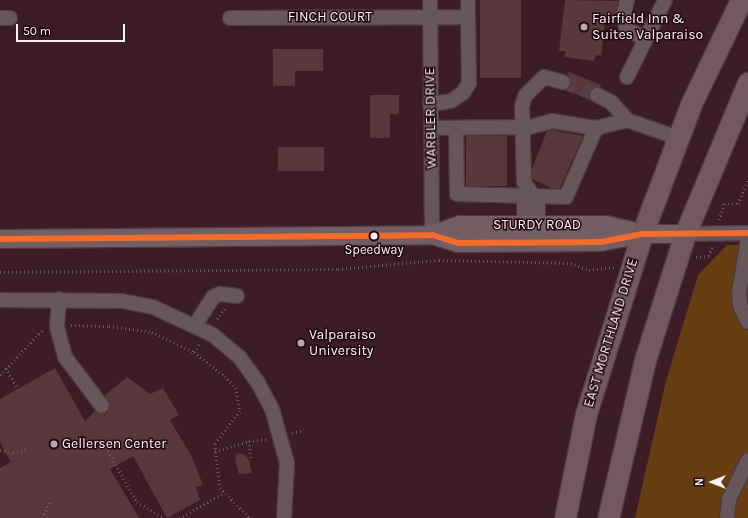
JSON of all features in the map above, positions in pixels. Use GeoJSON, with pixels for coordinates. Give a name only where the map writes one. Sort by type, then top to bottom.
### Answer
{"type":"FeatureCollection","features":[{"type":"Feature","properties":{"kind":"highway","name":"EAST MORTHLAND DRIVE"},"geometry":{"type":"LineString","coordinates":[[565,518],[586,414],[642,234],[678,138],[741,0]]}},
{"type":"Feature","properties":{"kind":"highway"},"geometry":{"type":"LineString","coordinates":[[608,518],[645,360],[685,234],[748,84]]}},
{"type":"Feature","properties":{"kind":"main road","name":"STURDY ROAD"},"geometry":{"type":"LineString","coordinates":[[432,235],[460,225],[531,224],[606,225],[642,234]]}},
{"type":"Feature","properties":{"kind":"main road","name":"STURDY ROAD"},"geometry":{"type":"LineString","coordinates":[[0,239],[432,235],[458,243],[600,242],[642,234],[685,234]]}},
{"type":"Feature","properties":{"kind":"street","name":"WARBLER DRIVE"},"geometry":{"type":"LineString","coordinates":[[430,0],[432,235]]}},
{"type":"Feature","properties":{"kind":"street"},"geometry":{"type":"LineString","coordinates":[[430,104],[451,101],[463,93],[469,83],[468,0]]}},
{"type":"Feature","properties":{"kind":"street"},"geometry":{"type":"LineString","coordinates":[[627,0],[624,14],[626,28],[645,39]]}},
{"type":"Feature","properties":{"kind":"street"},"geometry":{"type":"LineString","coordinates":[[627,76],[664,0]]}},
{"type":"Feature","properties":{"kind":"street","name":"FINCH COURT"},"geometry":{"type":"LineString","coordinates":[[230,18],[468,17]]}},
{"type":"Feature","properties":{"kind":"street"},"geometry":{"type":"LineString","coordinates":[[531,224],[538,203],[531,195],[524,182],[522,106],[530,88],[544,77],[562,82]]}},
{"type":"Feature","properties":{"kind":"street"},"geometry":{"type":"LineString","coordinates":[[597,95],[611,102],[627,120],[678,138]]}},
{"type":"Feature","properties":{"kind":"street"},"geometry":{"type":"LineString","coordinates":[[431,128],[523,127],[552,121],[596,128],[627,120]]}},
{"type":"Feature","properties":{"kind":"street"},"geometry":{"type":"LineString","coordinates":[[456,128],[457,194],[566,197],[596,128]]}},
{"type":"Feature","properties":{"kind":"street","name":"STURDY ROAD"},"geometry":{"type":"LineString","coordinates":[[685,234],[748,233]]}},
{"type":"Feature","properties":{"kind":"street"},"geometry":{"type":"LineString","coordinates":[[748,239],[739,293],[740,305],[748,322]]}},
{"type":"Feature","properties":{"kind":"street"},"geometry":{"type":"LineString","coordinates":[[195,325],[213,297],[220,294],[236,296]]}},
{"type":"Feature","properties":{"kind":"street"},"geometry":{"type":"LineString","coordinates":[[60,299],[57,327],[64,357],[102,406]]}},
{"type":"Feature","properties":{"kind":"street"},"geometry":{"type":"LineString","coordinates":[[0,300],[60,299],[122,301],[153,307],[195,325],[213,335],[240,358],[257,381],[272,409],[287,463],[284,518]]}},
{"type":"Feature","properties":{"kind":"street"},"geometry":{"type":"LineString","coordinates":[[727,518],[731,494],[748,460]]}},
{"type":"Feature","properties":{"kind":"path"},"geometry":{"type":"LineString","coordinates":[[724,204],[738,204],[748,179]]}},
{"type":"Feature","properties":{"kind":"path"},"geometry":{"type":"LineString","coordinates":[[0,272],[338,269],[439,260],[571,263],[589,270]]}},
{"type":"Feature","properties":{"kind":"path"},"geometry":{"type":"LineString","coordinates":[[70,325],[109,326],[152,332],[194,352],[225,376],[236,388],[240,411],[215,444],[220,488],[224,493],[245,509],[250,518]]}},
{"type":"Feature","properties":{"kind":"path"},"geometry":{"type":"LineString","coordinates":[[0,375],[44,329]]}},
{"type":"Feature","properties":{"kind":"path"},"geometry":{"type":"LineString","coordinates":[[6,368],[18,389]]}},
{"type":"Feature","properties":{"kind":"path"},"geometry":{"type":"LineString","coordinates":[[215,451],[249,441],[250,458]]}},
{"type":"Feature","properties":{"kind":"path"},"geometry":{"type":"LineString","coordinates":[[106,447],[137,502],[164,518]]}},
{"type":"Feature","properties":{"kind":"path"},"geometry":{"type":"LineString","coordinates":[[0,450],[13,453],[25,449]]}},
{"type":"Feature","properties":{"kind":"path"},"geometry":{"type":"LineString","coordinates":[[179,518],[224,493]]}},
{"type":"Feature","properties":{"kind":"path"},"geometry":{"type":"LineString","coordinates":[[42,518],[50,501]]}},
{"type":"Feature","properties":{"kind":"shaded area"},"geometry":{"type":"Polygon","coordinates":[[[727,245],[748,245],[748,518],[635,518],[666,381],[698,275],[727,245]]]}},
{"type":"Feature","properties":{"kind":"building"},"geometry":{"type":"Polygon","coordinates":[[[480,0],[521,0],[521,78],[480,78],[480,0]]]}},
{"type":"Feature","properties":{"kind":"building","name":"Fairfield Inn & Suites Valparaiso"},"geometry":{"type":"Polygon","coordinates":[[[565,0],[618,1],[616,16],[609,15],[608,22],[605,22],[601,56],[596,55],[594,61],[564,57],[566,51],[559,51],[565,0]]]}},
{"type":"Feature","properties":{"kind":"building"},"geometry":{"type":"Polygon","coordinates":[[[273,49],[323,49],[323,71],[295,71],[295,86],[273,86],[273,49]]]}},
{"type":"Feature","properties":{"kind":"building"},"geometry":{"type":"Polygon","coordinates":[[[567,71],[601,85],[600,87],[590,91],[590,100],[566,90],[571,84],[567,71]]]}},
{"type":"Feature","properties":{"kind":"building"},"geometry":{"type":"Polygon","coordinates":[[[370,95],[399,95],[399,114],[390,114],[390,138],[370,138],[370,95]]]}},
{"type":"Feature","properties":{"kind":"building"},"geometry":{"type":"Polygon","coordinates":[[[552,130],[583,136],[560,188],[551,188],[532,179],[532,169],[547,131],[552,130]]]}},
{"type":"Feature","properties":{"kind":"building"},"geometry":{"type":"Polygon","coordinates":[[[466,136],[507,136],[507,186],[466,186],[466,136]]]}},
{"type":"Feature","properties":{"kind":"building"},"geometry":{"type":"Polygon","coordinates":[[[278,147],[324,147],[324,171],[278,171],[278,147]]]}},
{"type":"Feature","properties":{"kind":"building"},"geometry":{"type":"Polygon","coordinates":[[[55,368],[85,421],[95,411],[107,413],[110,405],[105,395],[127,377],[150,394],[163,388],[179,415],[170,420],[192,457],[203,485],[196,487],[200,500],[167,518],[133,456],[110,469],[139,518],[0,518],[0,468],[11,462],[0,442],[0,399],[55,368]]]}},
{"type":"Feature","properties":{"kind":"building"},"geometry":{"type":"Polygon","coordinates":[[[237,453],[244,454],[249,460],[252,473],[239,474],[235,459],[237,453]]]}},
{"type":"Feature","properties":{"kind":"tunnel"},"geometry":{"type":"LineString","coordinates":[[563,82],[597,95]]}},
{"type":"Feature","properties":{"kind":"transit line"},"geometry":{"type":"LineString","coordinates":[[0,239],[432,235],[458,243],[601,242],[642,234],[748,233]]}},
{"type":"Feature","properties":{"kind":"place","name":"Fairfield Inn & Suites Valparaiso"},"geometry":{"type":"Point","coordinates":[584,27]}},
{"type":"Feature","properties":{"kind":"place","name":"Speedway"},"geometry":{"type":"Point","coordinates":[374,236]}},
{"type":"Feature","properties":{"kind":"place","name":"Valparaiso University"},"geometry":{"type":"Point","coordinates":[301,343]}},
{"type":"Feature","properties":{"kind":"place","name":"Gellersen Center"},"geometry":{"type":"Point","coordinates":[54,444]}}]}
